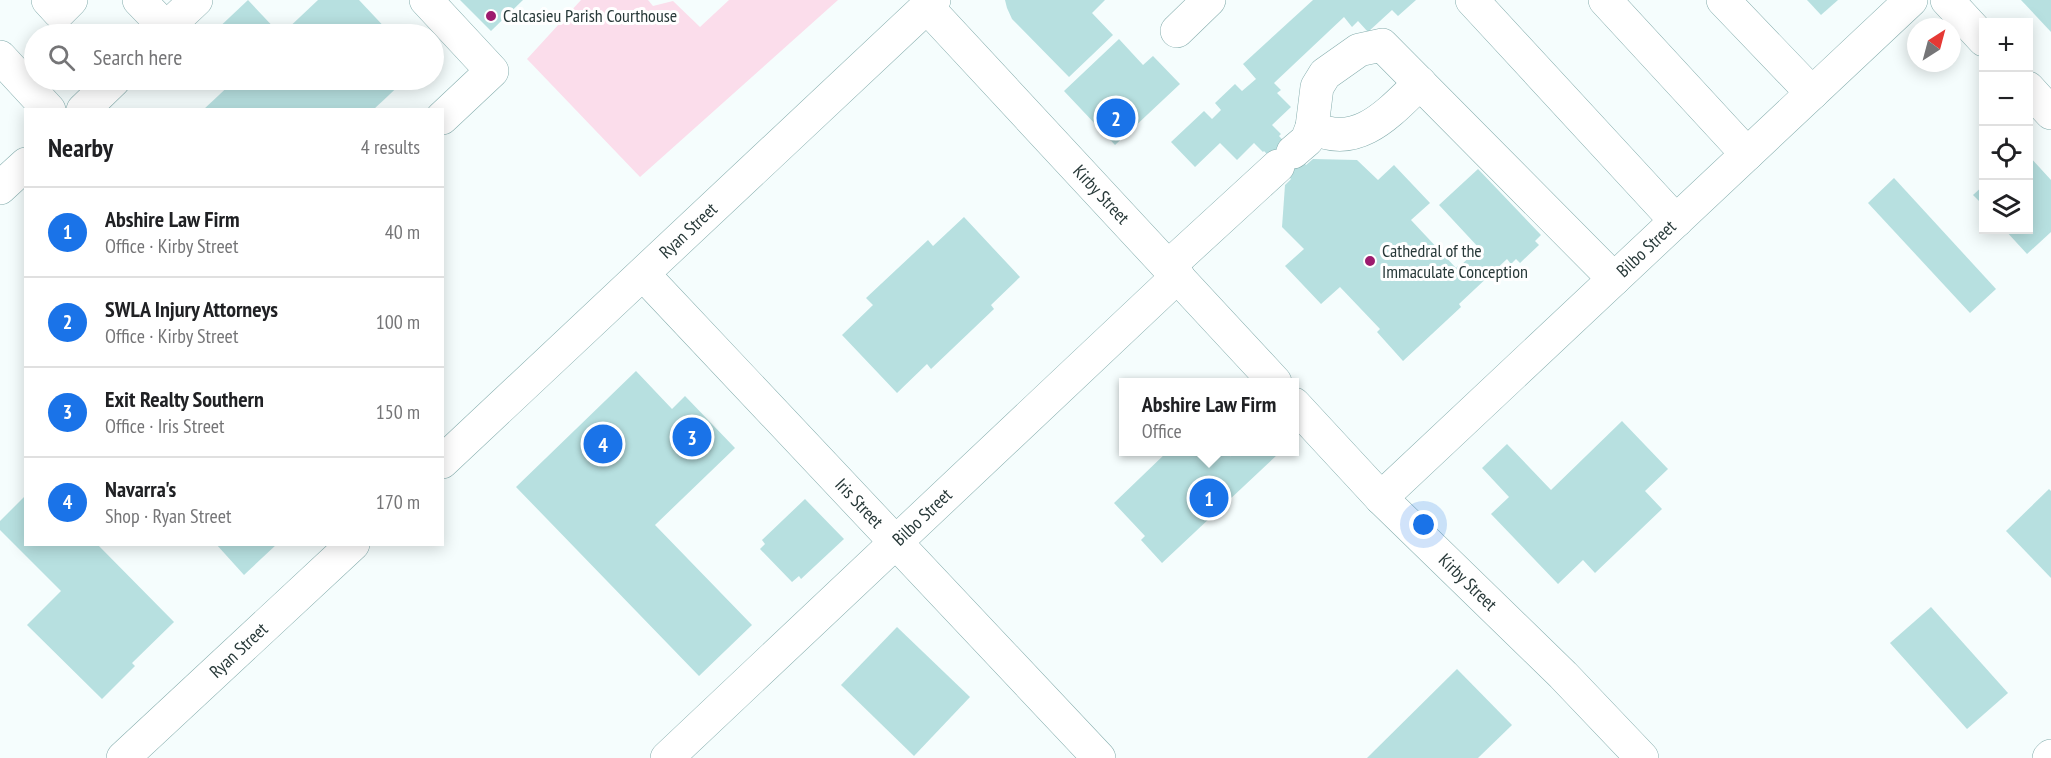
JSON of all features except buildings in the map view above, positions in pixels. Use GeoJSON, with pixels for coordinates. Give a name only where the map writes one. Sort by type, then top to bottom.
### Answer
{"type":"FeatureCollection","features":[{"type":"Feature","properties":{"kind":"street"},"geometry":{"type":"LineString","coordinates":[[48,0],[59,12],[70,0]]}},
{"type":"Feature","properties":{"kind":"street"},"geometry":{"type":"LineString","coordinates":[[138,0],[158,24]]}},
{"type":"Feature","properties":{"kind":"street"},"geometry":{"type":"LineString","coordinates":[[172,24],[196,0]]}},
{"type":"Feature","properties":{"kind":"street"},"geometry":{"type":"LineString","coordinates":[[426,0],[492,72],[444,116]]}},
{"type":"Feature","properties":{"kind":"street"},"geometry":{"type":"LineString","coordinates":[[1177,32],[1209,0]]}},
{"type":"Feature","properties":{"kind":"street"},"geometry":{"type":"LineString","coordinates":[[1472,0],[1676,221]]}},
{"type":"Feature","properties":{"kind":"street"},"geometry":{"type":"LineString","coordinates":[[1605,0],[1747,154]]}},
{"type":"Feature","properties":{"kind":"street"},"geometry":{"type":"LineString","coordinates":[[1723,0],[1812,93]]}},
{"type":"Feature","properties":{"kind":"street","name":"Bilbo Street"},"geometry":{"type":"LineString","coordinates":[[1381,498],[1911,0]]}},
{"type":"Feature","properties":{"kind":"street"},"geometry":{"type":"LineString","coordinates":[[1947,0],[1979,35]]}},
{"type":"Feature","properties":{"kind":"street","name":"Kirby Street"},"geometry":{"type":"LineString","coordinates":[[930,3],[1271,378]]}},
{"type":"Feature","properties":{"kind":"street","name":"Ryan Street"},"geometry":{"type":"LineString","coordinates":[[444,460],[930,3]]}},
{"type":"Feature","properties":{"kind":"street"},"geometry":{"type":"LineString","coordinates":[[1295,148],[1317,87],[1325,74],[1359,50],[1382,45],[1614,279]]}},
{"type":"Feature","properties":{"kind":"street"},"geometry":{"type":"LineString","coordinates":[[0,57],[24,83]]}},
{"type":"Feature","properties":{"kind":"street"},"geometry":{"type":"LineString","coordinates":[[1295,148],[1323,133],[1345,136],[1362,131],[1386,116],[1420,83]]}},
{"type":"Feature","properties":{"kind":"street"},"geometry":{"type":"LineString","coordinates":[[31,90],[47,108]]}},
{"type":"Feature","properties":{"kind":"street"},"geometry":{"type":"LineString","coordinates":[[85,108],[104,90]]}},
{"type":"Feature","properties":{"kind":"street"},"geometry":{"type":"LineString","coordinates":[[2033,93],[2051,112]]}},
{"type":"Feature","properties":{"kind":"street","name":"Bilbo Street"},"geometry":{"type":"LineString","coordinates":[[667,758],[896,542],[1295,148]]}},
{"type":"Feature","properties":{"kind":"street"},"geometry":{"type":"LineString","coordinates":[[0,188],[24,166]]}},
{"type":"Feature","properties":{"kind":"street","name":"Iris Street"},"geometry":{"type":"LineString","coordinates":[[644,274],[1099,758]]}},
{"type":"Feature","properties":{"kind":"street","name":"Kirby Street"},"geometry":{"type":"LineString","coordinates":[[1299,409],[1381,498],[1563,675],[1642,758]]}},
{"type":"Feature","properties":{"kind":"street","name":"Ryan Street"},"geometry":{"type":"LineString","coordinates":[[125,757],[351,546]]}},
{"type":"Feature","properties":{"kind":"shaded area"},"geometry":{"type":"Polygon","coordinates":[[[581,0],[648,0],[653,6],[673,1],[700,27],[729,0],[838,0],[640,177],[527,59],[581,0]]]}},
{"type":"Feature","properties":{"kind":"place","name":"Calcasieu Parish Courthouse"},"geometry":{"type":"Point","coordinates":[491,16]}},
{"type":"Feature","properties":{"kind":"place","name":"SWLA Injury Attorneys"},"geometry":{"type":"Point","coordinates":[1116,118]}},
{"type":"Feature","properties":{"kind":"place","name":"Cathedral of the Immaculate Conception"},"geometry":{"type":"Point","coordinates":[1370,261]}},
{"type":"Feature","properties":{"kind":"place","name":"Exit Realty Southern"},"geometry":{"type":"Point","coordinates":[692,437]}},
{"type":"Feature","properties":{"kind":"place","name":"Navarra's"},"geometry":{"type":"Point","coordinates":[603,444]}},
{"type":"Feature","properties":{"kind":"place","name":"Abshire Law Firm"},"geometry":{"type":"Point","coordinates":[1209,498]}}]}
